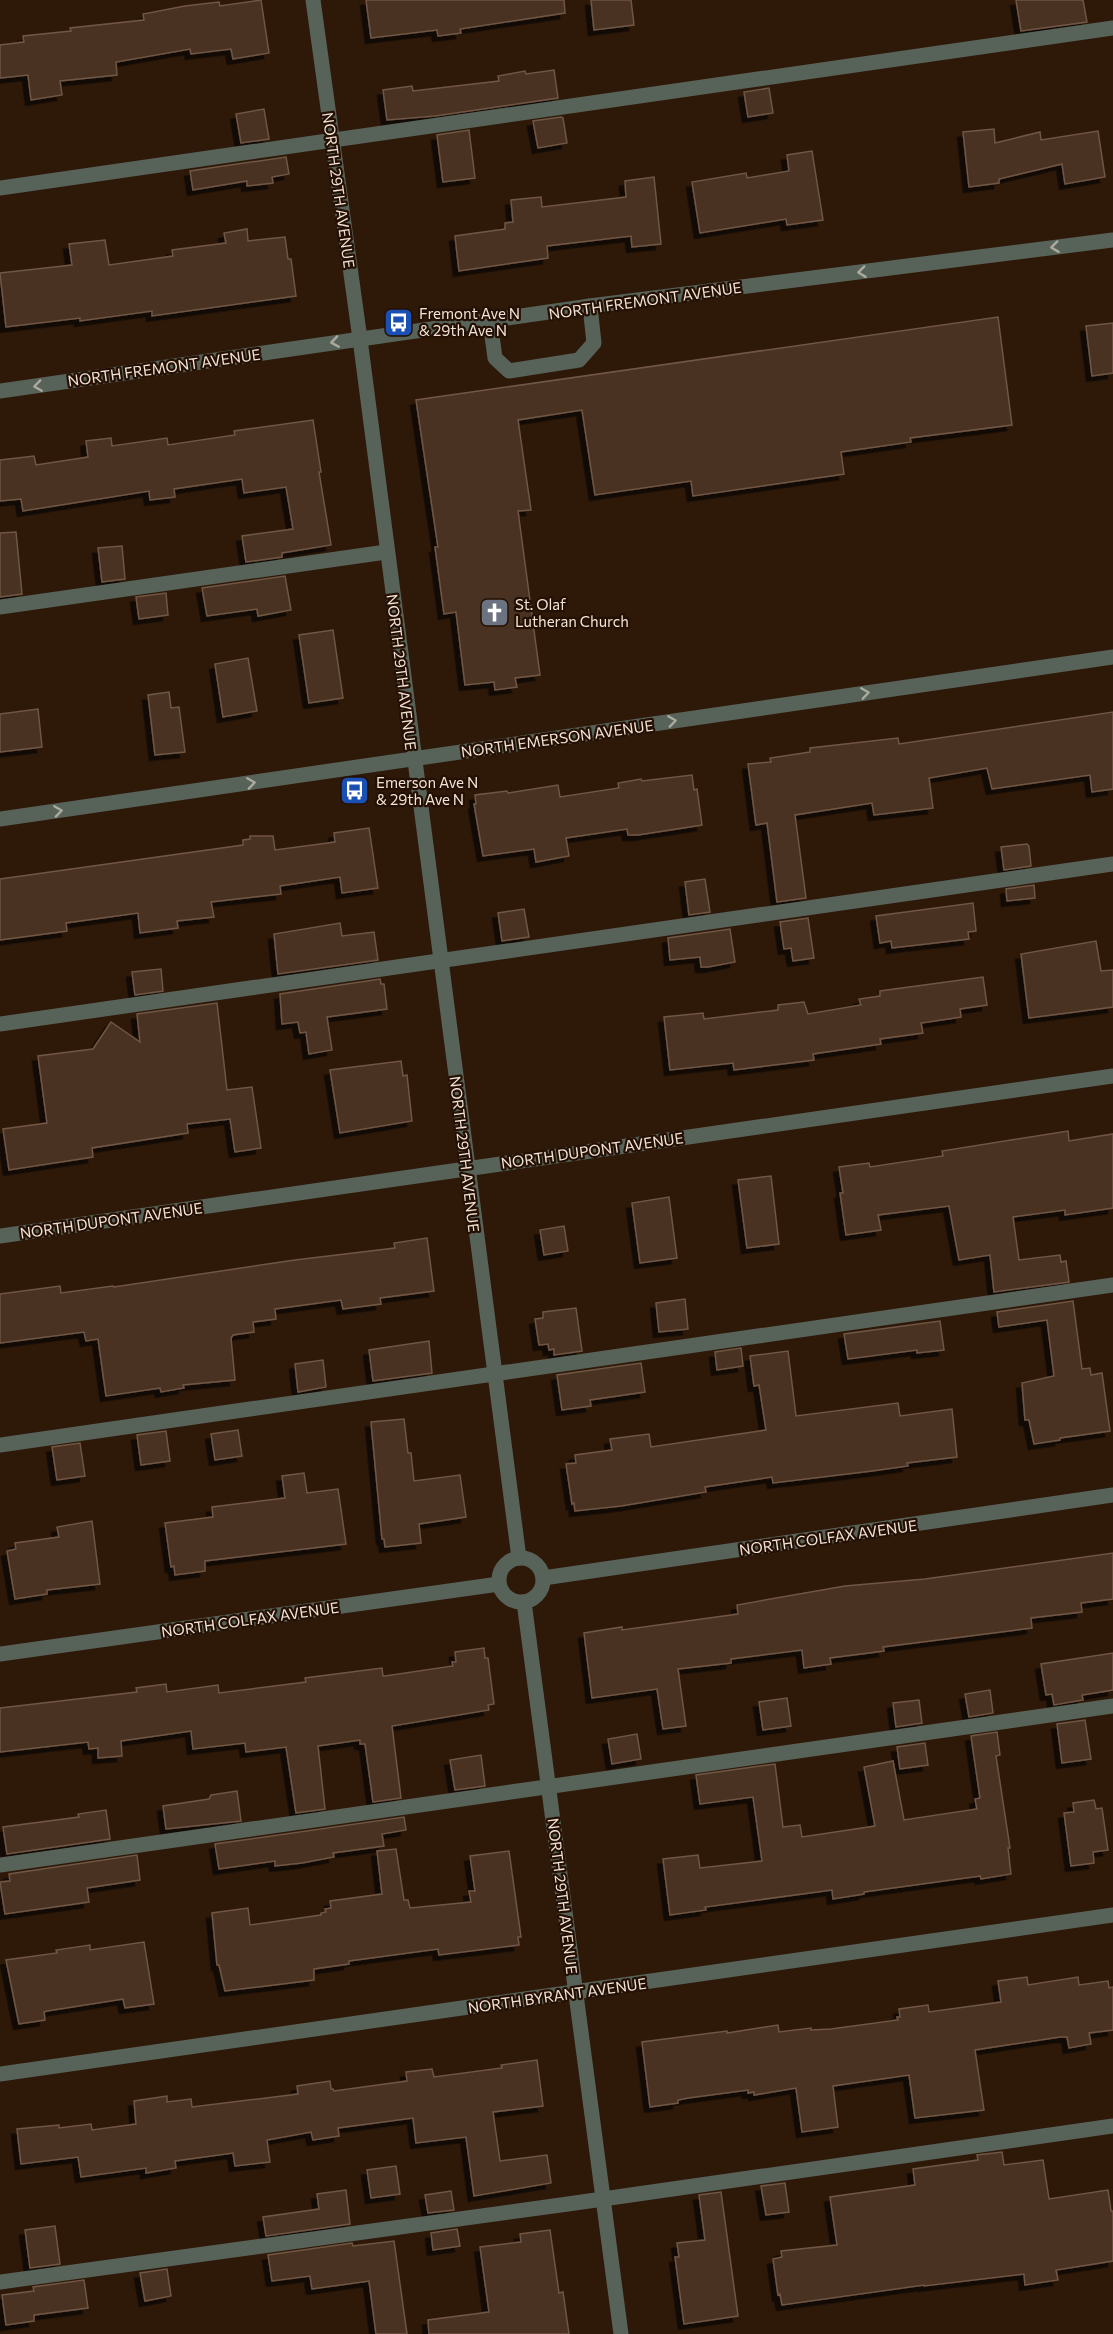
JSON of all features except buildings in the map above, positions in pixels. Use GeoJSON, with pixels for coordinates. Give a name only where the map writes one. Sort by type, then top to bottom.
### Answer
{"type":"FeatureCollection","features":[{"type":"Feature","properties":{"kind":"street","name":"NORTH 29TH AVENUE"},"geometry":{"type":"LineString","coordinates":[[313,0],[360,339],[519,1558]]}},
{"type":"Feature","properties":{"kind":"street"},"geometry":{"type":"LineString","coordinates":[[0,188],[1113,28]]}},
{"type":"Feature","properties":{"kind":"street","name":"NORTH FREMONT AVENUE"},"geometry":{"type":"LineString","coordinates":[[0,392],[590,306],[1113,240]]}},
{"type":"Feature","properties":{"kind":"street"},"geometry":{"type":"LineString","coordinates":[[489,321],[495,358],[509,371],[544,366],[579,360],[594,344],[590,306]]}},
{"type":"Feature","properties":{"kind":"street"},"geometry":{"type":"LineString","coordinates":[[0,607],[386,552]]}},
{"type":"Feature","properties":{"kind":"street","name":"NORTH EMERSON AVENUE"},"geometry":{"type":"LineString","coordinates":[[0,819],[1113,657]]}},
{"type":"Feature","properties":{"kind":"street"},"geometry":{"type":"LineString","coordinates":[[0,1024],[1113,864]]}},
{"type":"Feature","properties":{"kind":"street","name":"NORTH DUPONT AVENUE"},"geometry":{"type":"LineString","coordinates":[[0,1236],[1113,1076]]}},
{"type":"Feature","properties":{"kind":"street"},"geometry":{"type":"LineString","coordinates":[[0,1445],[1113,1285]]}},
{"type":"Feature","properties":{"kind":"street","name":"NORTH COLFAX AVENUE"},"geometry":{"type":"LineString","coordinates":[[543,1578],[1113,1495]]}},
{"type":"Feature","properties":{"kind":"street"},"geometry":{"type":"LineString","coordinates":[[519,1558],[532,1561],[537,1565],[543,1578],[543,1584],[536,1596],[524,1602],[511,1600],[505,1596],[499,1584],[499,1577],[506,1564],[519,1558]]}},
{"type":"Feature","properties":{"kind":"street","name":"NORTH COLFAX AVENUE"},"geometry":{"type":"LineString","coordinates":[[0,1654],[499,1584]]}},
{"type":"Feature","properties":{"kind":"street","name":"NORTH 29TH AVENUE"},"geometry":{"type":"LineString","coordinates":[[524,1602],[621,2334]]}},
{"type":"Feature","properties":{"kind":"street"},"geometry":{"type":"LineString","coordinates":[[0,1865],[1113,1706]]}},
{"type":"Feature","properties":{"kind":"street","name":"NORTH BYRANT AVENUE"},"geometry":{"type":"LineString","coordinates":[[0,2074],[1113,1915]]}},
{"type":"Feature","properties":{"kind":"street"},"geometry":{"type":"LineString","coordinates":[[0,2282],[1113,2126]]}},
{"type":"Feature","properties":{"kind":"place","name":"Fremont Ave N & 29th Ave N"},"geometry":{"type":"Point","coordinates":[398,322]}},
{"type":"Feature","properties":{"kind":"place","name":"St. Olaf Lutheran Church"},"geometry":{"type":"Point","coordinates":[494,613]}},
{"type":"Feature","properties":{"kind":"place","name":"Emerson Ave N & 29th Ave N"},"geometry":{"type":"Point","coordinates":[355,791]}}]}
